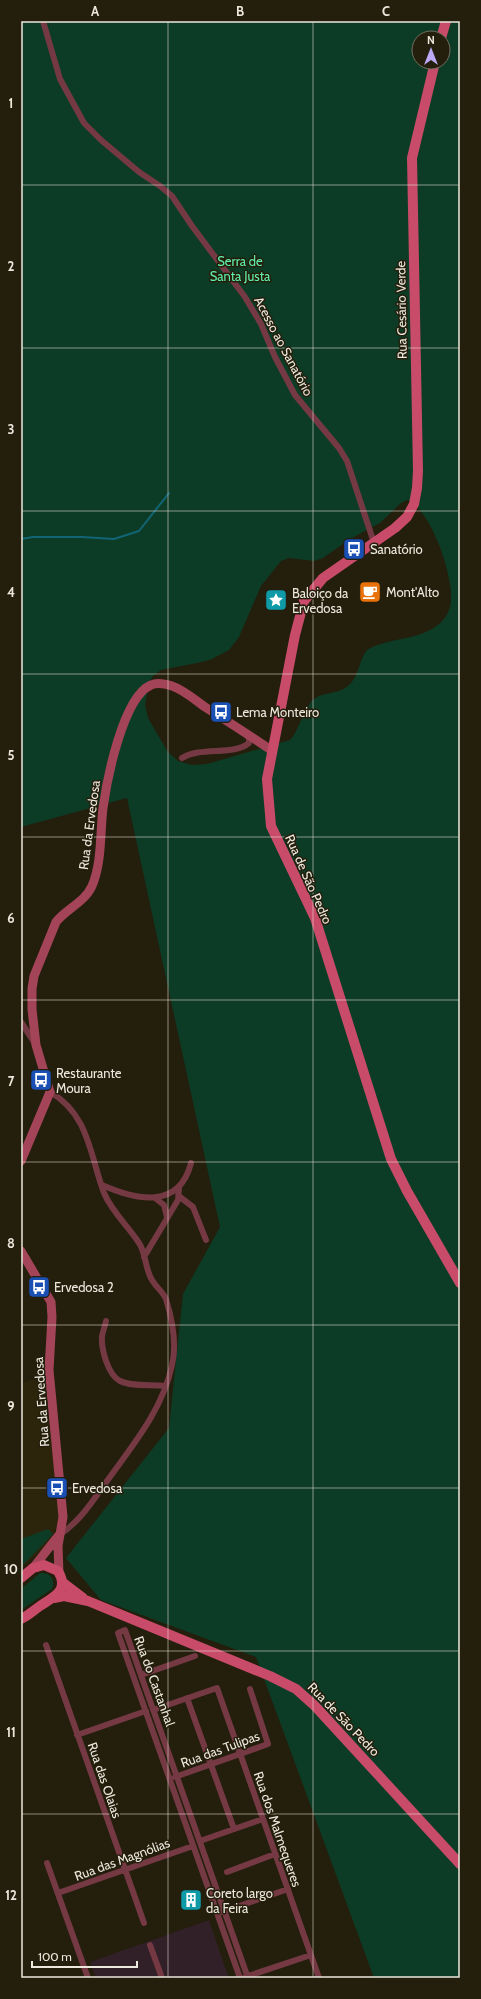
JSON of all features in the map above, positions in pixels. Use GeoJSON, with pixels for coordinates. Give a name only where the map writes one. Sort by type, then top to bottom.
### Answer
{"type":"FeatureCollection","features":[{"type":"Feature","properties":{"kind":"main road","name":"Rua Cesário Verde"},"geometry":{"type":"LineString","coordinates":[[374,543],[395,528],[407,516],[414,504],[417,488],[412,158],[433,70]]}},
{"type":"Feature","properties":{"kind":"main road","name":"Rua de São Pedro"},"geometry":{"type":"LineString","coordinates":[[374,543],[323,578],[304,601],[298,622],[272,745],[267,779],[271,826],[315,918],[391,1158],[407,1191],[460,1283]]}},
{"type":"Feature","properties":{"kind":"main road","name":"Rua de São Pedro"},"geometry":{"type":"LineString","coordinates":[[33,1568],[47,1565],[55,1569],[60,1578],[88,1601]]}},
{"type":"Feature","properties":{"kind":"main road"},"geometry":{"type":"LineString","coordinates":[[21,1578],[33,1568]]}},
{"type":"Feature","properties":{"kind":"main road"},"geometry":{"type":"LineString","coordinates":[[22,1619],[54,1598],[58,1593],[60,1578]]}},
{"type":"Feature","properties":{"kind":"main road","name":"Rua de São Pedro"},"geometry":{"type":"LineString","coordinates":[[54,1598],[64,1596],[88,1601],[270,1676],[296,1689],[315,1706],[362,1755],[460,1864]]}},
{"type":"Feature","properties":{"kind":"street","name":"Acesso ao Sanatório"},"geometry":{"type":"LineString","coordinates":[[43,21],[60,79],[84,123],[133,167],[172,196],[192,226],[245,297],[261,324],[275,357],[295,395],[348,461],[374,543]]}},
{"type":"Feature","properties":{"kind":"street","name":"Rua da Ervedosa"},"geometry":{"type":"LineString","coordinates":[[50,1092],[36,1045],[32,1009],[34,976],[56,922],[61,915],[83,898],[92,888],[96,874],[103,808],[111,766],[126,715],[135,699],[144,689],[152,684],[174,686],[249,735],[272,745]]}},
{"type":"Feature","properties":{"kind":"street"},"geometry":{"type":"LineString","coordinates":[[182,758],[190,753],[234,749],[247,745],[249,743],[249,735]]}},
{"type":"Feature","properties":{"kind":"street"},"geometry":{"type":"LineString","coordinates":[[21,1022],[36,1045]]}},
{"type":"Feature","properties":{"kind":"street"},"geometry":{"type":"LineString","coordinates":[[21,1162],[50,1092],[60,1098],[84,1129],[102,1186],[114,1211],[140,1244],[152,1280],[165,1297],[172,1323],[173,1364],[166,1386],[152,1416],[130,1450],[78,1520],[59,1535]]}},
{"type":"Feature","properties":{"kind":"street"},"geometry":{"type":"LineString","coordinates":[[102,1186],[137,1198],[155,1198],[179,1188],[189,1172],[191,1163]]}},
{"type":"Feature","properties":{"kind":"street"},"geometry":{"type":"LineString","coordinates":[[144,1256],[180,1197],[179,1188]]}},
{"type":"Feature","properties":{"kind":"street"},"geometry":{"type":"LineString","coordinates":[[180,1197],[193,1207],[206,1240]]}},
{"type":"Feature","properties":{"kind":"street"},"geometry":{"type":"LineString","coordinates":[[155,1198],[164,1205],[167,1217]]}},
{"type":"Feature","properties":{"kind":"street","name":"Rua da Ervedosa"},"geometry":{"type":"LineString","coordinates":[[23,1255],[51,1302],[52,1317],[49,1370],[63,1516],[59,1535],[60,1578]]}},
{"type":"Feature","properties":{"kind":"street"},"geometry":{"type":"LineString","coordinates":[[106,1321],[102,1337],[103,1347],[111,1371],[116,1378],[121,1382],[166,1386]]}},
{"type":"Feature","properties":{"kind":"street","name":"Rua da Ervedosa"},"geometry":{"type":"LineString","coordinates":[[33,1568],[59,1535]]}},
{"type":"Feature","properties":{"kind":"street","name":"Rua do Castanhal"},"geometry":{"type":"LineString","coordinates":[[240,1978],[118,1633],[125,1630],[225,1911],[246,1978]]}},
{"type":"Feature","properties":{"kind":"street","name":"Rua das Olaias"},"geometry":{"type":"LineString","coordinates":[[46,1645],[144,1923]]}},
{"type":"Feature","properties":{"kind":"street"},"geometry":{"type":"LineString","coordinates":[[141,1675],[195,1656]]}},
{"type":"Feature","properties":{"kind":"street","name":"Rua dos Malmequeres"},"geometry":{"type":"LineString","coordinates":[[187,1698],[217,1688],[319,1978]]}},
{"type":"Feature","properties":{"kind":"street","name":"Rua das Tulipas"},"geometry":{"type":"LineString","coordinates":[[170,1779],[268,1744],[250,1689]]}},
{"type":"Feature","properties":{"kind":"street"},"geometry":{"type":"LineString","coordinates":[[154,1710],[187,1698],[234,1829]]}},
{"type":"Feature","properties":{"kind":"street"},"geometry":{"type":"LineString","coordinates":[[77,1735],[146,1711]]}},
{"type":"Feature","properties":{"kind":"street"},"geometry":{"type":"LineString","coordinates":[[200,1841],[263,1819]]}},
{"type":"Feature","properties":{"kind":"street","name":"Rua das Magnólias"},"geometry":{"type":"LineString","coordinates":[[58,1893],[193,1846]]}},
{"type":"Feature","properties":{"kind":"street"},"geometry":{"type":"LineString","coordinates":[[227,1872],[275,1854]]}},
{"type":"Feature","properties":{"kind":"street"},"geometry":{"type":"LineString","coordinates":[[47,1863],[88,1978]]}},
{"type":"Feature","properties":{"kind":"street"},"geometry":{"type":"LineString","coordinates":[[217,1914],[288,1888]]}},
{"type":"Feature","properties":{"kind":"street"},"geometry":{"type":"LineString","coordinates":[[150,1945],[162,1978]]}},
{"type":"Feature","properties":{"kind":"street"},"geometry":{"type":"LineString","coordinates":[[246,1978],[311,1955]]}},
{"type":"Feature","properties":{"kind":"street","name":"Rua do Castanhal"},"geometry":{"type":"LineString","coordinates":[[232,1956],[236,1978]]}},
{"type":"Feature","properties":{"kind":"shaded area"},"geometry":{"type":"Polygon","coordinates":[[[42,1377],[55,1467],[59,1521],[50,1542],[21,1569],[21,1383],[42,1377]]]}},
{"type":"Feature","properties":{"kind":"shaded area"},"geometry":{"type":"Polygon","coordinates":[[[209,1920],[228,1976],[222,1978],[96,1978],[90,1962],[209,1920]]]}},
{"type":"Feature","properties":{"kind":"green space","name":"Serra de Santa Justa"},"geometry":{"type":"Polygon","coordinates":[[[21,21],[460,21],[460,1978],[374,1978],[256,1657],[101,1600],[66,1558],[169,1428],[183,1294],[220,1227],[127,798],[21,827],[21,21]],[[407,500],[401,503],[380,523],[350,539],[323,558],[314,561],[289,558],[281,561],[261,586],[239,637],[229,650],[212,659],[202,662],[161,670],[153,676],[149,683],[145,705],[148,718],[168,752],[178,761],[192,765],[207,764],[290,740],[305,711],[315,698],[340,691],[349,685],[355,677],[362,658],[367,650],[385,643],[422,633],[442,622],[448,613],[451,600],[451,589],[448,575],[439,544],[432,529],[416,506],[407,500]]]}},
{"type":"Feature","properties":{"kind":"green space"},"geometry":{"type":"Polygon","coordinates":[[[48,1529],[53,1534],[21,1567],[21,1539],[48,1529]]]}},
{"type":"Feature","properties":{"kind":"green space"},"geometry":{"type":"Polygon","coordinates":[[[40,1573],[47,1574],[53,1579],[52,1589],[21,1610],[21,1589],[40,1573]]]}},
{"type":"Feature","properties":{"kind":"waterway"},"geometry":{"type":"LineString","coordinates":[[21,539],[33,537],[82,537],[114,539],[139,531],[169,493]]}},
{"type":"Feature","properties":{"kind":"place","name":"Sanatório"},"geometry":{"type":"Point","coordinates":[354,549]}},
{"type":"Feature","properties":{"kind":"place","name":"Mont'Alto"},"geometry":{"type":"Point","coordinates":[370,592]}},
{"type":"Feature","properties":{"kind":"place","name":"Baloiço da Ervedosa"},"geometry":{"type":"Point","coordinates":[276,600]}},
{"type":"Feature","properties":{"kind":"place","name":"Lema Monteiro"},"geometry":{"type":"Point","coordinates":[221,712]}},
{"type":"Feature","properties":{"kind":"place","name":"Restaurante Moura"},"geometry":{"type":"Point","coordinates":[41,1080]}},
{"type":"Feature","properties":{"kind":"place","name":"Ervedosa 2"},"geometry":{"type":"Point","coordinates":[39,1287]}},
{"type":"Feature","properties":{"kind":"place","name":"Ervedosa"},"geometry":{"type":"Point","coordinates":[57,1488]}},
{"type":"Feature","properties":{"kind":"place","name":"Coreto largo da Feira"},"geometry":{"type":"Point","coordinates":[191,1900]}}]}
